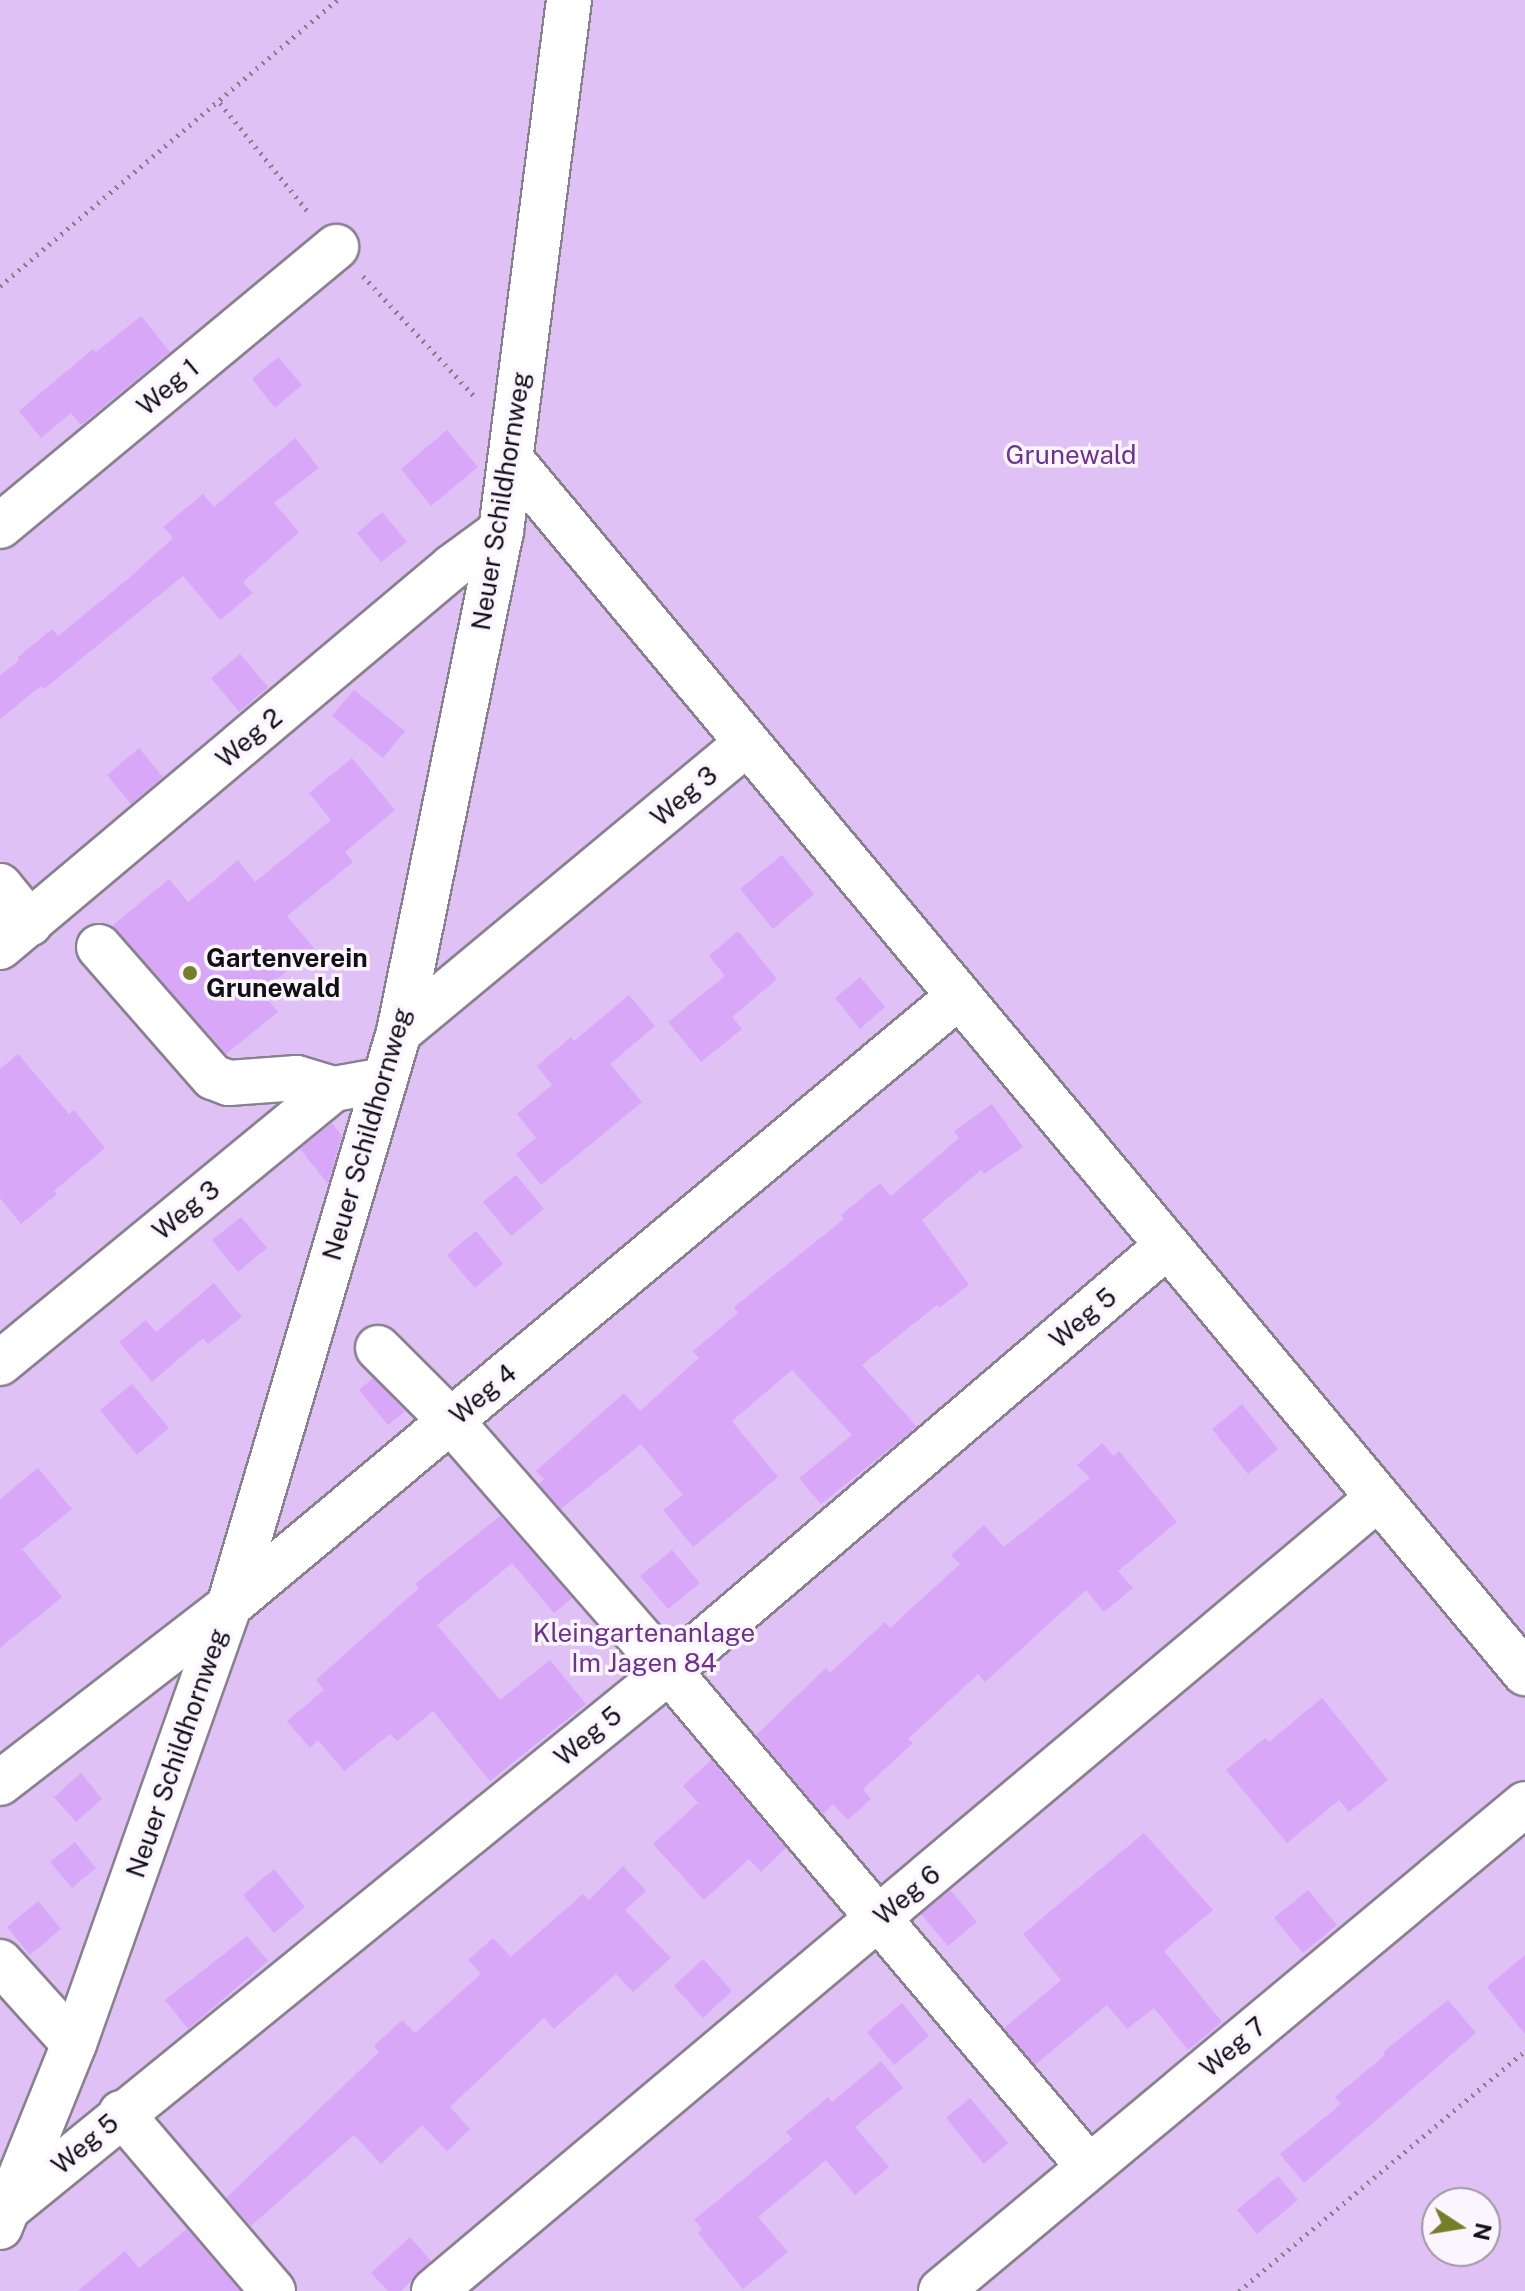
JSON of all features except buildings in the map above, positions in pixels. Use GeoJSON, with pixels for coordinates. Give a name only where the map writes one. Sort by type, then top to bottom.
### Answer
{"type":"FeatureCollection","features":[{"type":"Feature","properties":{"kind":"street","name":"Neuer Schildhornweg"},"geometry":{"type":"LineString","coordinates":[[3,2217],[74,2044],[229,1606],[399,1032],[501,531],[569,0]]}},
{"type":"Feature","properties":{"kind":"street","name":"Weg 1"},"geometry":{"type":"LineString","coordinates":[[0,526],[336,247]]}},
{"type":"Feature","properties":{"kind":"street"},"geometry":{"type":"LineString","coordinates":[[512,461],[1525,1673]]}},
{"type":"Feature","properties":{"kind":"street","name":"Weg 2"},"geometry":{"type":"LineString","coordinates":[[15,935],[452,567],[501,531]]}},
{"type":"Feature","properties":{"kind":"street","name":"Weg 3"},"geometry":{"type":"LineString","coordinates":[[399,1032],[747,743]]}},
{"type":"Feature","properties":{"kind":"street"},"geometry":{"type":"LineString","coordinates":[[0,886],[15,935]]}},
{"type":"Feature","properties":{"kind":"street"},"geometry":{"type":"LineString","coordinates":[[99,947],[213,1077],[229,1083],[297,1078],[334,1089]]}},
{"type":"Feature","properties":{"kind":"street","name":"Weg 4"},"geometry":{"type":"LineString","coordinates":[[0,1783],[229,1606],[959,996]]}},
{"type":"Feature","properties":{"kind":"street","name":"Weg 3"},"geometry":{"type":"LineString","coordinates":[[0,1363],[334,1089],[384,1080]]}},
{"type":"Feature","properties":{"kind":"street","name":"Weg 5"},"geometry":{"type":"LineString","coordinates":[[3,2217],[121,2113],[669,1671],[1167,1246]]}},
{"type":"Feature","properties":{"kind":"street"},"geometry":{"type":"LineString","coordinates":[[378,1348],[451,1421],[669,1671],[1089,2167]]}},
{"type":"Feature","properties":{"kind":"street","name":"Weg 6"},"geometry":{"type":"LineString","coordinates":[[434,2291],[1378,1498]]}},
{"type":"Feature","properties":{"kind":"street","name":"Weg 7"},"geometry":{"type":"LineString","coordinates":[[941,2291],[1525,1804]]}},
{"type":"Feature","properties":{"kind":"street"},"geometry":{"type":"LineString","coordinates":[[0,1962],[74,2044]]}},
{"type":"Feature","properties":{"kind":"street"},"geometry":{"type":"LineString","coordinates":[[121,2113],[273,2291]]}},
{"type":"Feature","properties":{"kind":"path"},"geometry":{"type":"LineString","coordinates":[[0,286],[220,103],[337,0]]}},
{"type":"Feature","properties":{"kind":"path"},"geometry":{"type":"LineString","coordinates":[[220,103],[258,146],[336,247],[481,403]]}},
{"type":"Feature","properties":{"kind":"path"},"geometry":{"type":"LineString","coordinates":[[1239,2291],[1525,2051]]}},
{"type":"Feature","properties":{"kind":"green space","name":"Kleingartenanlage Im Jagen 84"},"geometry":{"type":"Polygon","coordinates":[[[0,0],[1525,0],[1525,2291],[0,2291],[0,0]]]}},
{"type":"Feature","properties":{"kind":"place","name":"Gartenverein Grunewald"},"geometry":{"type":"Point","coordinates":[190,973]}},
{"type":"Feature","properties":{"kind":"park label","name":"Grunewald"},"geometry":{"type":"Point","coordinates":[1071,455]}}]}
